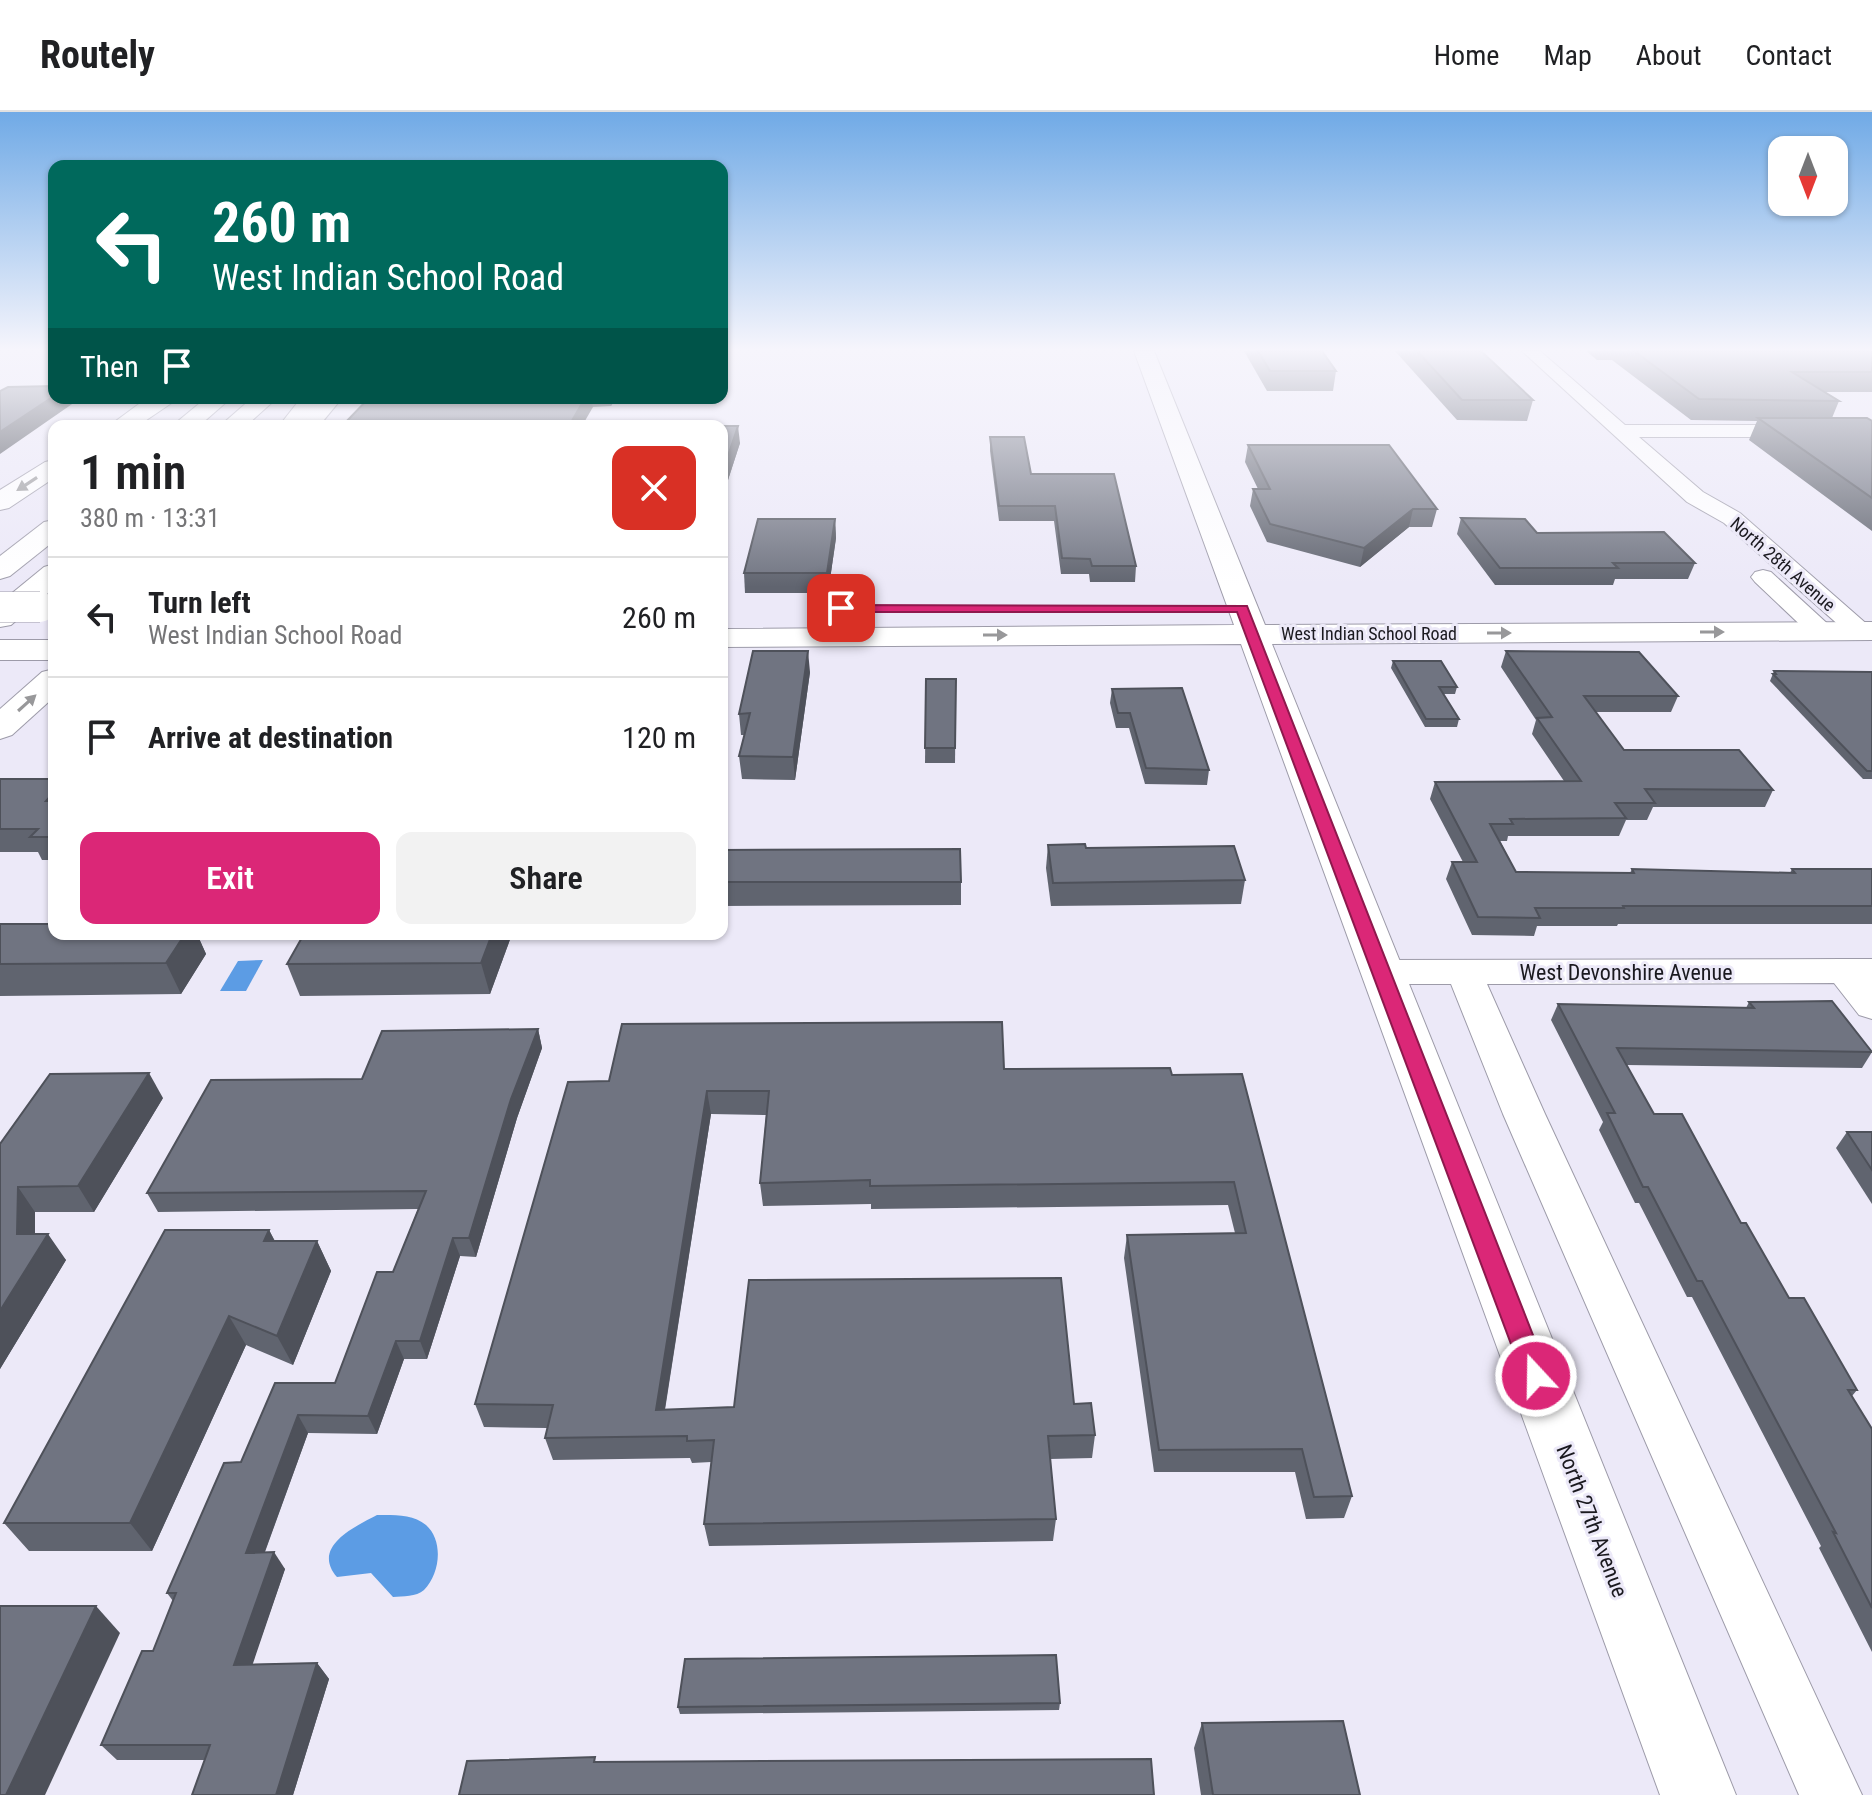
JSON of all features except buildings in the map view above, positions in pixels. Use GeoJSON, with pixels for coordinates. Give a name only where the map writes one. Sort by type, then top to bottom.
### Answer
{"type":"FeatureCollection","features":[{"type":"Feature","properties":{"kind":"main road","name":"North 27th Avenue"},"geometry":{"type":"LineString","coordinates":[[1174,430],[1698,1795]]}},
{"type":"Feature","properties":{"kind":"main road"},"geometry":{"type":"LineString","coordinates":[[0,502],[48,471]]}},
{"type":"Feature","properties":{"kind":"main road"},"geometry":{"type":"LineString","coordinates":[[0,570],[48,533]]}},
{"type":"Feature","properties":{"kind":"main road"},"geometry":{"type":"LineString","coordinates":[[0,587],[48,549]]}},
{"type":"Feature","properties":{"kind":"main road"},"geometry":{"type":"LineString","coordinates":[[0,618],[48,578]]}},
{"type":"Feature","properties":{"kind":"main road"},"geometry":{"type":"LineString","coordinates":[[0,607],[48,607]]}},
{"type":"Feature","properties":{"kind":"main road","name":"West Indian School Road"},"geometry":{"type":"LineString","coordinates":[[922,608],[1248,621]]}},
{"type":"Feature","properties":{"kind":"main road","name":"West Indian School Road"},"geometry":{"type":"LineString","coordinates":[[728,638],[1248,621],[1818,617],[1868,624]]}},
{"type":"Feature","properties":{"kind":"main road"},"geometry":{"type":"LineString","coordinates":[[0,650],[43,650]]}},
{"type":"Feature","properties":{"kind":"main road"},"geometry":{"type":"LineString","coordinates":[[0,728],[48,684]]}},
{"type":"Feature","properties":{"kind":"street"},"geometry":{"type":"LineString","coordinates":[[1620,431],[1872,431]]}},
{"type":"Feature","properties":{"kind":"street","name":"North 28th Avenue"},"geometry":{"type":"LineString","coordinates":[[1620,431],[1702,503],[1732,518],[1818,617]]}},
{"type":"Feature","properties":{"kind":"street","name":"North 28th Avenue"},"geometry":{"type":"LineString","coordinates":[[1702,503],[1700,518],[1818,617]]}},
{"type":"Feature","properties":{"kind":"street"},"geometry":{"type":"LineString","coordinates":[[1858,971],[1872,1006]]}},
{"type":"Feature","properties":{"kind":"street","name":"West Devonshire Avenue"},"geometry":{"type":"LineString","coordinates":[[1380,972],[1858,971]]}},
{"type":"Feature","properties":{"kind":"street"},"geometry":{"type":"LineString","coordinates":[[1464,972],[1530,1128],[1831,1795]]}},
{"type":"Feature","properties":{"kind":"water"},"geometry":{"type":"Polygon","coordinates":[[[263,960],[246,991],[220,991],[238,961],[263,960]]]}},
{"type":"Feature","properties":{"kind":"water"},"geometry":{"type":"Polygon","coordinates":[[[377,1515],[415,1519],[432,1532],[438,1558],[434,1575],[421,1592],[393,1597],[371,1573],[337,1577],[330,1566],[332,1547],[339,1539],[377,1515]]]}},
{"type":"Feature","properties":{"kind":"route"},"geometry":{"type":"LineString","coordinates":[[841,608],[1242,608],[1536,1376]]}}]}
